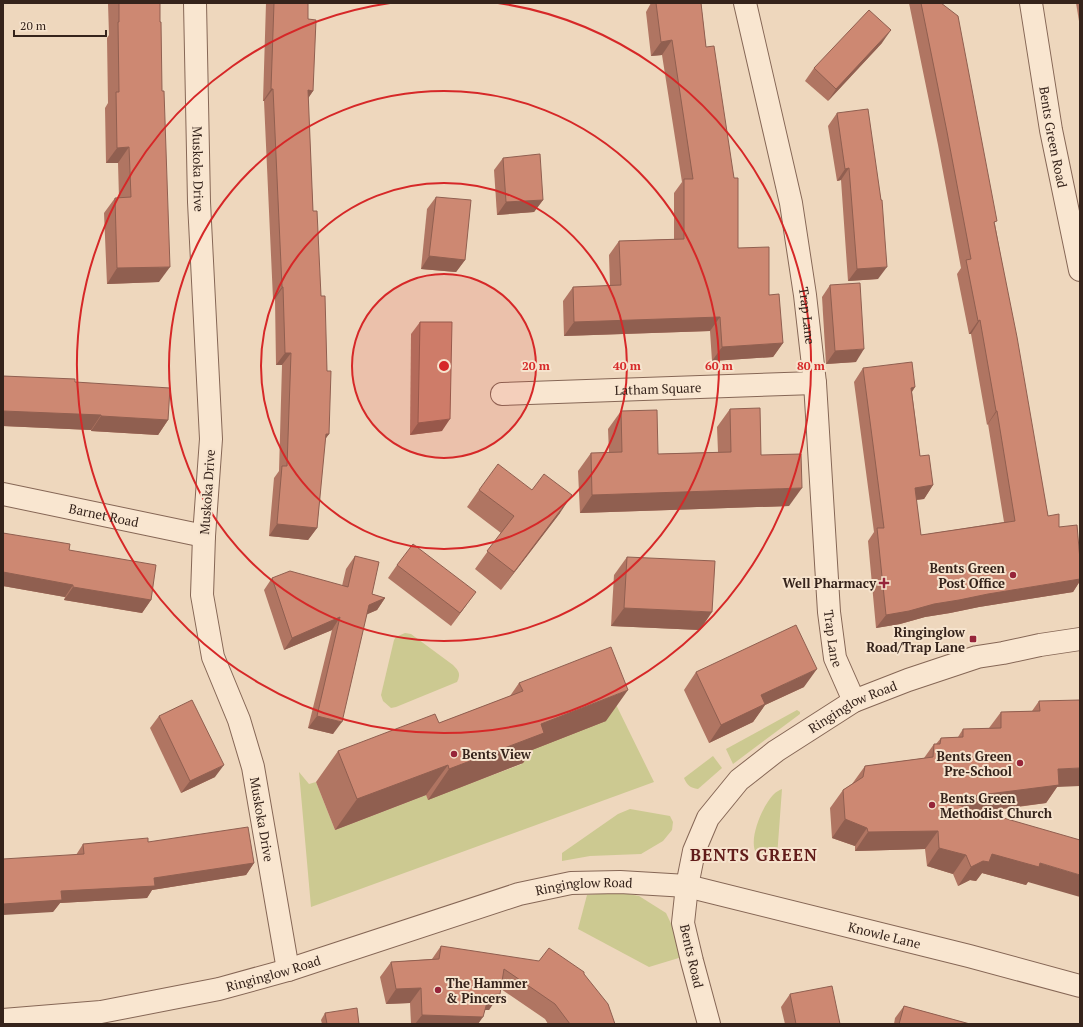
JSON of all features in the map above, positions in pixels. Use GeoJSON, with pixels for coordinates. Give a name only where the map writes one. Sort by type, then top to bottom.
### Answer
{"type":"FeatureCollection","features":[{"type":"Feature","properties":{"kind":"street","name":"Muskoka Drive"},"geometry":{"type":"LineString","coordinates":[[195,3],[199,202],[211,439],[204,536],[202,595],[213,657],[239,720],[253,767],[288,970]]}},
{"type":"Feature","properties":{"kind":"street","name":"Trap Lane"},"geometry":{"type":"LineString","coordinates":[[745,3],[791,203],[805,295],[815,383],[828,612],[835,658],[854,701]]}},
{"type":"Feature","properties":{"kind":"street","name":"Bents Green Road"},"geometry":{"type":"LineString","coordinates":[[1030,3],[1051,130],[1080,270]]}},
{"type":"Feature","properties":{"kind":"street","name":"Latham Square"},"geometry":{"type":"LineString","coordinates":[[502,394],[815,383]]}},
{"type":"Feature","properties":{"kind":"street","name":"Barnet Road"},"geometry":{"type":"LineString","coordinates":[[3,494],[204,536]]}},
{"type":"Feature","properties":{"kind":"street","name":"Ringinglow Road"},"geometry":{"type":"LineString","coordinates":[[3,1020],[103,1018],[288,970],[513,895],[570,883],[620,882],[687,886],[694,851],[708,818],[739,780],[776,751],[854,701],[908,680],[977,658],[1040,645],[1080,639]]}},
{"type":"Feature","properties":{"kind":"street","name":"Knowle Lane"},"geometry":{"type":"LineString","coordinates":[[687,886],[969,956],[1080,986]]}},
{"type":"Feature","properties":{"kind":"street","name":"Bents Road"},"geometry":{"type":"LineString","coordinates":[[687,886],[683,923],[709,1024]]}},
{"type":"Feature","properties":{"kind":"shaded area"},"geometry":{"type":"Polygon","coordinates":[[[405,633],[411,634],[453,665],[458,671],[459,677],[457,682],[391,708],[383,701],[381,695],[394,640],[396,637],[405,633]]]}},
{"type":"Feature","properties":{"kind":"shaded area"},"geometry":{"type":"Polygon","coordinates":[[[601,674],[654,782],[311,907],[299,772],[309,784],[316,782],[335,830],[426,795],[428,799],[522,764],[519,755],[601,674]]]}},
{"type":"Feature","properties":{"kind":"shaded area"},"geometry":{"type":"Polygon","coordinates":[[[797,710],[800,714],[733,764],[726,749],[797,710]]]}},
{"type":"Feature","properties":{"kind":"shaded area"},"geometry":{"type":"Polygon","coordinates":[[[713,756],[722,768],[698,789],[689,786],[684,778],[713,756]]]}},
{"type":"Feature","properties":{"kind":"shaded area"},"geometry":{"type":"Polygon","coordinates":[[[782,789],[777,857],[764,858],[757,854],[754,846],[754,835],[768,801],[775,793],[782,789]]]}},
{"type":"Feature","properties":{"kind":"shaded area"},"geometry":{"type":"Polygon","coordinates":[[[630,809],[670,816],[673,822],[672,830],[663,841],[641,854],[590,856],[562,861],[562,853],[618,814],[630,809]]]}},
{"type":"Feature","properties":{"kind":"shaded area"},"geometry":{"type":"Polygon","coordinates":[[[623,893],[639,896],[666,913],[674,930],[682,957],[649,967],[578,929],[587,895],[623,893]]]}},
{"type":"Feature","properties":{"kind":"building"},"geometry":{"type":"Polygon","coordinates":[[[119,3],[160,3],[162,91],[164,91],[170,267],[117,268],[115,198],[131,197],[129,147],[117,148],[116,92],[119,92],[119,3]]]}},
{"type":"Feature","properties":{"kind":"building"},"geometry":{"type":"Polygon","coordinates":[[[274,3],[308,3],[308,19],[316,20],[313,91],[308,90],[313,211],[317,211],[321,296],[325,296],[327,371],[331,371],[329,434],[326,434],[317,528],[277,524],[282,466],[287,466],[291,353],[285,353],[273,89],[271,89],[274,3]]]}},
{"type":"Feature","properties":{"kind":"building"},"geometry":{"type":"Polygon","coordinates":[[[656,3],[701,3],[706,47],[714,46],[734,178],[738,178],[738,248],[769,247],[769,295],[779,294],[783,343],[722,347],[720,317],[574,322],[573,287],[621,285],[619,241],[684,239],[684,179],[693,179],[672,40],[661,42],[656,3]]]}},
{"type":"Feature","properties":{"kind":"building"},"geometry":{"type":"Polygon","coordinates":[[[921,3],[941,3],[958,16],[997,221],[994,222],[1017,337],[1048,516],[1059,514],[1059,527],[1077,525],[1080,579],[934,604],[909,611],[886,615],[877,528],[884,528],[863,368],[912,362],[915,387],[911,388],[920,456],[929,455],[933,485],[915,488],[921,535],[1015,521],[980,320],[978,321],[966,260],[971,259],[921,3]]]}},
{"type":"Feature","properties":{"kind":"building"},"geometry":{"type":"Polygon","coordinates":[[[869,10],[891,30],[836,89],[814,68],[869,10]]]}},
{"type":"Feature","properties":{"kind":"building"},"geometry":{"type":"Polygon","coordinates":[[[868,109],[882,200],[887,267],[857,269],[849,168],[845,169],[837,113],[868,109]]]}},
{"type":"Feature","properties":{"kind":"building"},"geometry":{"type":"Polygon","coordinates":[[[540,154],[543,200],[506,202],[503,158],[540,154]]]}},
{"type":"Feature","properties":{"kind":"building"},"geometry":{"type":"Polygon","coordinates":[[[436,197],[471,200],[465,260],[429,256],[436,197]]]}},
{"type":"Feature","properties":{"kind":"building"},"geometry":{"type":"Polygon","coordinates":[[[860,283],[864,349],[835,351],[830,285],[860,283]]]}},
{"type":"Feature","properties":{"kind":"building"},"geometry":{"type":"Polygon","coordinates":[[[420,322],[452,322],[450,419],[418,423],[420,322]]]}},
{"type":"Feature","properties":{"kind":"building"},"geometry":{"type":"Polygon","coordinates":[[[3,376],[75,379],[75,382],[170,388],[168,420],[101,415],[3,411],[3,376]]]}},
{"type":"Feature","properties":{"kind":"building"},"geometry":{"type":"Polygon","coordinates":[[[760,408],[761,455],[801,454],[802,488],[592,495],[591,453],[622,452],[621,411],[657,410],[658,454],[731,452],[730,409],[760,408]]]}},
{"type":"Feature","properties":{"kind":"building"},"geometry":{"type":"Polygon","coordinates":[[[498,464],[532,490],[544,474],[572,495],[514,572],[487,551],[514,516],[479,490],[498,464]]]}},
{"type":"Feature","properties":{"kind":"building"},"geometry":{"type":"Polygon","coordinates":[[[3,533],[70,544],[69,550],[156,565],[151,600],[73,587],[73,585],[3,572],[3,533]]]}},
{"type":"Feature","properties":{"kind":"building"},"geometry":{"type":"Polygon","coordinates":[[[413,544],[476,592],[460,613],[397,565],[413,544]]]}},
{"type":"Feature","properties":{"kind":"building"},"geometry":{"type":"Polygon","coordinates":[[[355,556],[379,562],[372,594],[385,598],[369,605],[342,722],[317,716],[340,617],[292,638],[272,578],[290,571],[348,587],[355,556]]]}},
{"type":"Feature","properties":{"kind":"building"},"geometry":{"type":"Polygon","coordinates":[[[627,557],[715,561],[712,612],[624,608],[627,557]]]}},
{"type":"Feature","properties":{"kind":"building"},"geometry":{"type":"Polygon","coordinates":[[[796,625],[817,669],[761,695],[765,704],[721,725],[696,672],[796,625]]]}},
{"type":"Feature","properties":{"kind":"building"},"geometry":{"type":"Polygon","coordinates":[[[611,647],[628,690],[541,724],[544,733],[449,769],[448,765],[357,799],[338,751],[435,714],[439,723],[523,691],[519,683],[611,647]]]}},
{"type":"Feature","properties":{"kind":"building"},"geometry":{"type":"Polygon","coordinates":[[[192,700],[224,765],[190,781],[159,716],[192,700]]]}},
{"type":"Feature","properties":{"kind":"building","name":"Bents Green Methodist Church"},"geometry":{"type":"Polygon","coordinates":[[[1080,700],[1080,768],[1058,769],[1059,785],[941,800],[1080,840],[1080,875],[1040,863],[1039,867],[992,854],[989,862],[983,861],[971,867],[966,855],[939,848],[938,831],[868,832],[867,828],[845,819],[843,790],[863,777],[865,766],[933,757],[934,744],[940,744],[941,738],[963,737],[963,729],[1001,728],[1001,712],[1040,711],[1039,701],[1080,700]]]}},
{"type":"Feature","properties":{"kind":"building"},"geometry":{"type":"Polygon","coordinates":[[[248,827],[254,863],[154,878],[155,886],[61,891],[62,900],[3,904],[3,859],[84,854],[83,844],[148,838],[148,842],[248,827]]]}},
{"type":"Feature","properties":{"kind":"building"},"geometry":{"type":"Polygon","coordinates":[[[441,946],[539,961],[549,948],[584,972],[608,1004],[615,1024],[570,1024],[555,1004],[504,969],[500,994],[489,995],[483,1017],[422,1015],[421,988],[396,989],[391,962],[439,959],[441,946]]]}},
{"type":"Feature","properties":{"kind":"building"},"geometry":{"type":"Polygon","coordinates":[[[832,986],[840,1024],[796,1024],[790,994],[832,986]]]}},
{"type":"Feature","properties":{"kind":"building"},"geometry":{"type":"Polygon","coordinates":[[[904,1006],[970,1024],[899,1024],[904,1006]]]}},
{"type":"Feature","properties":{"kind":"building"},"geometry":{"type":"Polygon","coordinates":[[[357,1008],[359,1024],[327,1024],[325,1013],[357,1008]]]}},
{"type":"Feature","properties":{"kind":"place","name":"Bents Green Post Office"},"geometry":{"type":"Point","coordinates":[1013,575]}},
{"type":"Feature","properties":{"kind":"place","name":"Well Pharmacy"},"geometry":{"type":"Point","coordinates":[884,583]}},
{"type":"Feature","properties":{"kind":"place","name":"Ringinglow Road/Trap Lane"},"geometry":{"type":"Point","coordinates":[973,639]}},
{"type":"Feature","properties":{"kind":"place","name":"Bents View"},"geometry":{"type":"Point","coordinates":[454,754]}},
{"type":"Feature","properties":{"kind":"place","name":"Bents Green Pre-School"},"geometry":{"type":"Point","coordinates":[1020,763]}},
{"type":"Feature","properties":{"kind":"place","name":"Bents Green Methodist Church"},"geometry":{"type":"Point","coordinates":[932,805]}},
{"type":"Feature","properties":{"kind":"place","name":"The Hammer & Pincers"},"geometry":{"type":"Point","coordinates":[438,990]}},
{"type":"Feature","properties":{"kind":"district","name":"BENTS GREEN"},"geometry":{"type":"Point","coordinates":[754,854]}}]}
